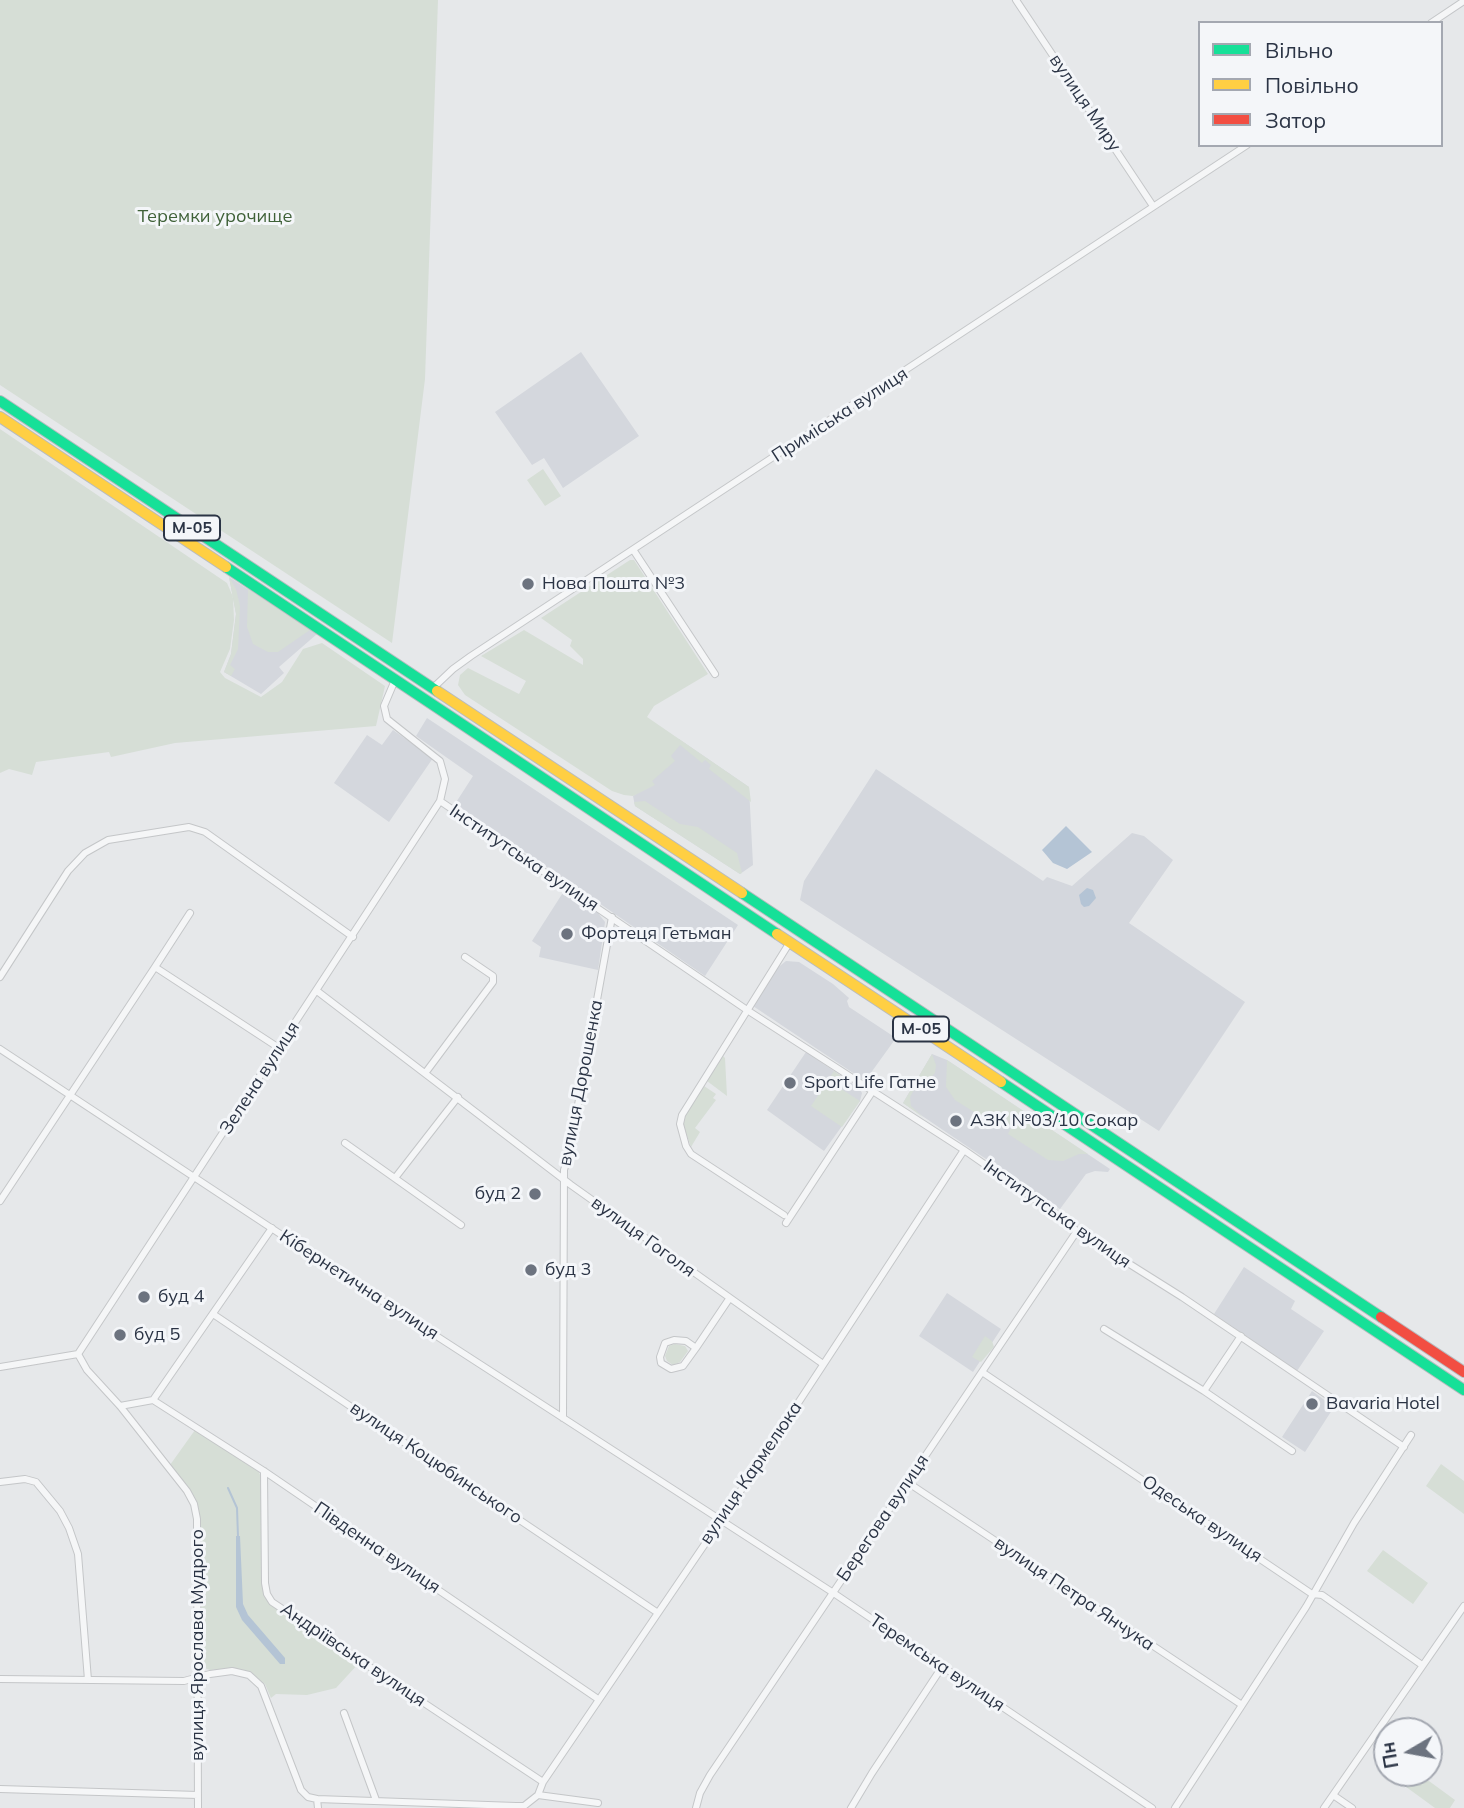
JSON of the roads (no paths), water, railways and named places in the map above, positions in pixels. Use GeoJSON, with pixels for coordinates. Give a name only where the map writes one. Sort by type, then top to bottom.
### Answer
{"type":"FeatureCollection","features":[{"type":"Feature","properties":{"kind":"highway","name":"М-05"},"geometry":{"type":"LineString","coordinates":[[0,401],[1464,1372]]}},
{"type":"Feature","properties":{"kind":"highway","name":"М-05"},"geometry":{"type":"LineString","coordinates":[[0,417],[1464,1390]]}},
{"type":"Feature","properties":{"kind":"street","name":"вулиця Миру"},"geometry":{"type":"LineString","coordinates":[[1016,0],[1153,206]]}},
{"type":"Feature","properties":{"kind":"street"},"geometry":{"type":"LineString","coordinates":[[1434,21],[1464,2]]}},
{"type":"Feature","properties":{"kind":"street","name":"Приміська вулиця"},"geometry":{"type":"LineString","coordinates":[[434,687],[453,668],[1069,265],[1244,147]]}},
{"type":"Feature","properties":{"kind":"street"},"geometry":{"type":"LineString","coordinates":[[634,551],[715,674]]}},
{"type":"Feature","properties":{"kind":"street"},"geometry":{"type":"LineString","coordinates":[[395,680],[384,706],[387,719],[439,761],[445,779],[440,801]]}},
{"type":"Feature","properties":{"kind":"street","name":"Інститутська вулиця"},"geometry":{"type":"LineString","coordinates":[[440,801],[747,1010],[964,1150],[1077,1231],[1241,1336],[1404,1447]]}},
{"type":"Feature","properties":{"kind":"street","name":"Зелена вулиця"},"geometry":{"type":"LineString","coordinates":[[78,1354],[440,801]]}},
{"type":"Feature","properties":{"kind":"street"},"geometry":{"type":"LineString","coordinates":[[0,977],[68,871],[85,853],[108,840],[189,827],[205,832],[353,937]]}},
{"type":"Feature","properties":{"kind":"street"},"geometry":{"type":"LineString","coordinates":[[0,1200],[190,913]]}},
{"type":"Feature","properties":{"kind":"street","name":"вулиця Дорошенка"},"geometry":{"type":"LineString","coordinates":[[564,1418],[564,1177],[612,918]]}},
{"type":"Feature","properties":{"kind":"street"},"geometry":{"type":"LineString","coordinates":[[784,1215],[691,1154],[680,1124],[682,1115],[790,942]]}},
{"type":"Feature","properties":{"kind":"street"},"geometry":{"type":"LineString","coordinates":[[426,1072],[494,982],[493,976],[465,957]]}},
{"type":"Feature","properties":{"kind":"street"},"geometry":{"type":"LineString","coordinates":[[155,967],[279,1048]]}},
{"type":"Feature","properties":{"kind":"street","name":"вулиця Гоголя"},"geometry":{"type":"LineString","coordinates":[[317,991],[729,1299],[823,1364]]}},
{"type":"Feature","properties":{"kind":"street","name":"Кібернетична вулиця"},"geometry":{"type":"LineString","coordinates":[[0,1048],[720,1519]]}},
{"type":"Feature","properties":{"kind":"street"},"geometry":{"type":"LineString","coordinates":[[786,1223],[872,1092]]}},
{"type":"Feature","properties":{"kind":"street"},"geometry":{"type":"LineString","coordinates":[[395,1178],[458,1097]]}},
{"type":"Feature","properties":{"kind":"street"},"geometry":{"type":"LineString","coordinates":[[345,1143],[461,1225]]}},
{"type":"Feature","properties":{"kind":"street","name":"вулиця Кармелюка"},"geometry":{"type":"LineString","coordinates":[[538,1795],[543,1782],[964,1150]]}},
{"type":"Feature","properties":{"kind":"street"},"geometry":{"type":"LineString","coordinates":[[120,1406],[153,1400],[272,1228]]}},
{"type":"Feature","properties":{"kind":"street","name":"Берегова вулиця"},"geometry":{"type":"LineString","coordinates":[[696,1808],[710,1774],[1077,1231]]}},
{"type":"Feature","properties":{"kind":"street"},"geometry":{"type":"LineString","coordinates":[[696,1348],[686,1342],[674,1340],[665,1343],[660,1357],[661,1363],[671,1369],[683,1366],[696,1348],[729,1299]]}},
{"type":"Feature","properties":{"kind":"street","name":"вулиця Коцюбинського"},"geometry":{"type":"LineString","coordinates":[[213,1314],[658,1613]]}},
{"type":"Feature","properties":{"kind":"street"},"geometry":{"type":"LineString","coordinates":[[1104,1329],[1204,1391],[1292,1451]]}},
{"type":"Feature","properties":{"kind":"street"},"geometry":{"type":"LineString","coordinates":[[1204,1391],[1241,1336]]}},
{"type":"Feature","properties":{"kind":"street"},"geometry":{"type":"LineString","coordinates":[[0,1367],[78,1354]]}},
{"type":"Feature","properties":{"kind":"street","name":"вулиця Ярослава Мудрого"},"geometry":{"type":"LineString","coordinates":[[78,1354],[87,1370],[120,1406],[187,1491],[194,1504],[197,1519],[198,1808]]}},
{"type":"Feature","properties":{"kind":"street","name":"Одеська вулиця"},"geometry":{"type":"LineString","coordinates":[[982,1372],[1312,1594],[1322,1595],[1422,1665]]}},
{"type":"Feature","properties":{"kind":"street","name":"Південна вулиця"},"geometry":{"type":"LineString","coordinates":[[153,1400],[264,1471],[598,1699]]}},
{"type":"Feature","properties":{"kind":"street"},"geometry":{"type":"LineString","coordinates":[[1175,1808],[1306,1607],[1354,1523],[1412,1435]]}},
{"type":"Feature","properties":{"kind":"street","name":"Андріївська вулиця"},"geometry":{"type":"LineString","coordinates":[[264,1471],[265,1583],[272,1602],[543,1782]]}},
{"type":"Feature","properties":{"kind":"street"},"geometry":{"type":"LineString","coordinates":[[0,1482],[25,1479],[36,1482],[60,1511],[69,1528],[78,1554],[88,1680]]}},
{"type":"Feature","properties":{"kind":"street","name":"вулиця Петра Янчука"},"geometry":{"type":"LineString","coordinates":[[906,1482],[1242,1705]]}},
{"type":"Feature","properties":{"kind":"street","name":"Теремська вулиця"},"geometry":{"type":"LineString","coordinates":[[720,1519],[1153,1808]]}},
{"type":"Feature","properties":{"kind":"street"},"geometry":{"type":"LineString","coordinates":[[1324,1808],[1464,1606]]}},
{"type":"Feature","properties":{"kind":"street"},"geometry":{"type":"LineString","coordinates":[[852,1808],[942,1667]]}},
{"type":"Feature","properties":{"kind":"street"},"geometry":{"type":"LineString","coordinates":[[0,1679],[184,1681],[232,1671],[249,1675],[261,1686],[300,1790],[308,1797],[492,1807],[524,1806],[538,1795],[598,1802]]}},
{"type":"Feature","properties":{"kind":"street"},"geometry":{"type":"LineString","coordinates":[[344,1713],[376,1800]]}},
{"type":"Feature","properties":{"kind":"street"},"geometry":{"type":"LineString","coordinates":[[0,1789],[198,1796]]}},
{"type":"Feature","properties":{"kind":"street"},"geometry":{"type":"LineString","coordinates":[[1333,1795],[1352,1808]]}},
{"type":"Feature","properties":{"kind":"street"},"geometry":{"type":"LineString","coordinates":[[317,1799],[318,1808]]}},
{"type":"Feature","properties":{"kind":"water"},"geometry":{"type":"Polygon","coordinates":[[[1066,826],[1092,852],[1067,869],[1053,863],[1042,850],[1066,826]]]}},
{"type":"Feature","properties":{"kind":"water"},"geometry":{"type":"Polygon","coordinates":[[[1087,888],[1093,890],[1096,898],[1089,906],[1084,907],[1079,895],[1087,888]]]}},
{"type":"Feature","properties":{"kind":"water"},"geometry":{"type":"Polygon","coordinates":[[[236,1536],[240,1536],[243,1604],[248,1615],[285,1658],[285,1664],[280,1664],[242,1620],[236,1607],[236,1536]]]}},
{"type":"Feature","properties":{"kind":"waterway"},"geometry":{"type":"LineString","coordinates":[[228,1488],[237,1508],[238,1537]]}},
{"type":"Feature","properties":{"kind":"place","name":"Нова Пошта №3"},"geometry":{"type":"Point","coordinates":[528,584]}},
{"type":"Feature","properties":{"kind":"place","name":"Фортеця Гетьман"},"geometry":{"type":"Point","coordinates":[567,934]}},
{"type":"Feature","properties":{"kind":"place","name":"Sport Life Гатне"},"geometry":{"type":"Point","coordinates":[790,1083]}},
{"type":"Feature","properties":{"kind":"place","name":"АЗК №03/10 Сокар"},"geometry":{"type":"Point","coordinates":[956,1121]}},
{"type":"Feature","properties":{"kind":"place","name":"буд 2"},"geometry":{"type":"Point","coordinates":[535,1194]}},
{"type":"Feature","properties":{"kind":"place","name":"буд 3"},"geometry":{"type":"Point","coordinates":[531,1270]}},
{"type":"Feature","properties":{"kind":"place","name":"буд 4"},"geometry":{"type":"Point","coordinates":[144,1297]}},
{"type":"Feature","properties":{"kind":"place","name":"буд 5"},"geometry":{"type":"Point","coordinates":[120,1335]}},
{"type":"Feature","properties":{"kind":"place","name":"Bavaria Hotel"},"geometry":{"type":"Point","coordinates":[1312,1404]}},
{"type":"Feature","properties":{"kind":"park label","name":"Теремки урочище"},"geometry":{"type":"Point","coordinates":[215,217]}}]}
